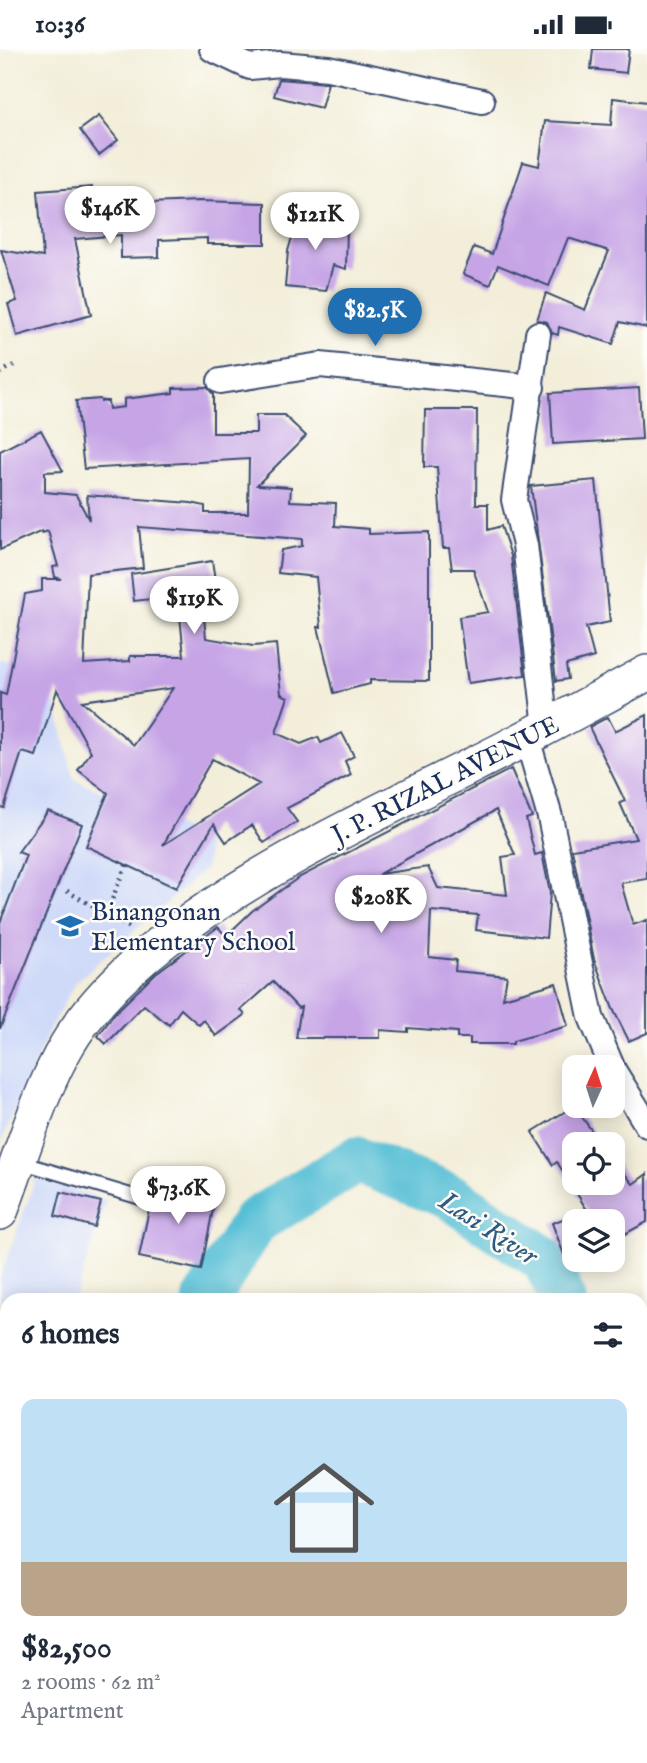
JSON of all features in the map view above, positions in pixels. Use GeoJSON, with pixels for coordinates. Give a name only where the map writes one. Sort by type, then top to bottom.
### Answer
{"type":"FeatureCollection","features":[{"type":"Feature","properties":{"kind":"main road","name":"J. P. RIZAL AVENUE"},"geometry":{"type":"LineString","coordinates":[[0,1212],[67,1044],[103,996],[153,951],[211,906],[300,855],[647,673]]}},
{"type":"Feature","properties":{"kind":"street"},"geometry":{"type":"LineString","coordinates":[[212,49],[250,67],[279,64],[328,68],[482,101]]}},
{"type":"Feature","properties":{"kind":"street"},"geometry":{"type":"LineString","coordinates":[[538,334],[514,499],[525,545],[536,733],[550,817],[591,1017],[607,1055]]}},
{"type":"Feature","properties":{"kind":"street"},"geometry":{"type":"LineString","coordinates":[[220,381],[320,365],[532,387]]}},
{"type":"Feature","properties":{"kind":"street"},"geometry":{"type":"LineString","coordinates":[[625,1089],[647,1125]]}},
{"type":"Feature","properties":{"kind":"lane"},"geometry":{"type":"LineString","coordinates":[[19,1162],[144,1199]]}},
{"type":"Feature","properties":{"kind":"path"},"geometry":{"type":"LineString","coordinates":[[0,373],[16,364]]}},
{"type":"Feature","properties":{"kind":"path"},"geometry":{"type":"LineString","coordinates":[[107,912],[126,865]]}},
{"type":"Feature","properties":{"kind":"path"},"geometry":{"type":"LineString","coordinates":[[67,891],[132,929]]}},
{"type":"Feature","properties":{"kind":"shaded area","name":"Binangonan Elementary School"},"geometry":{"type":"Polygon","coordinates":[[[0,663],[49,677],[74,779],[206,840],[207,860],[205,869],[75,983],[48,1032],[0,1145],[0,663]]]}},
{"type":"Feature","properties":{"kind":"shaded area"},"geometry":{"type":"Polygon","coordinates":[[[36,1178],[107,1200],[76,1293],[0,1293],[0,1277],[36,1178]]]}},
{"type":"Feature","properties":{"kind":"building"},"geometry":{"type":"Polygon","coordinates":[[[593,49],[629,49],[626,73],[591,69],[593,49]]]}},
{"type":"Feature","properties":{"kind":"building"},"geometry":{"type":"Polygon","coordinates":[[[279,79],[328,83],[321,108],[274,96],[279,79]]]}},
{"type":"Feature","properties":{"kind":"building"},"geometry":{"type":"Polygon","coordinates":[[[613,98],[647,102],[647,328],[620,322],[613,344],[559,327],[558,335],[552,333],[547,322],[537,320],[546,293],[585,310],[609,251],[568,238],[549,286],[498,265],[490,285],[463,274],[474,247],[492,254],[523,162],[539,166],[545,121],[611,125],[613,98]]]}},
{"type":"Feature","properties":{"kind":"building"},"geometry":{"type":"Polygon","coordinates":[[[99,116],[118,140],[99,155],[80,130],[99,116]]]}},
{"type":"Feature","properties":{"kind":"building"},"geometry":{"type":"Polygon","coordinates":[[[92,187],[94,205],[200,201],[265,203],[265,244],[207,244],[207,238],[159,240],[159,257],[121,258],[121,235],[75,239],[91,315],[17,336],[8,304],[17,301],[1,250],[43,257],[38,191],[92,187]]]}},
{"type":"Feature","properties":{"kind":"building"},"geometry":{"type":"Polygon","coordinates":[[[300,210],[347,224],[346,269],[333,265],[326,291],[285,287],[288,251],[300,210]]]}},
{"type":"Feature","properties":{"kind":"building"},"geometry":{"type":"Polygon","coordinates":[[[207,387],[213,394],[213,433],[256,433],[256,415],[284,415],[306,436],[257,485],[291,487],[290,501],[336,503],[335,526],[369,529],[369,534],[429,532],[429,681],[370,680],[370,684],[334,693],[318,627],[321,627],[316,577],[278,573],[281,550],[302,546],[302,539],[139,527],[143,568],[88,574],[84,664],[130,661],[130,656],[184,656],[178,596],[134,601],[131,574],[212,561],[217,593],[202,595],[206,638],[253,646],[276,644],[281,694],[288,697],[276,733],[301,744],[318,737],[321,743],[342,733],[354,756],[345,761],[351,775],[287,808],[297,822],[264,843],[252,825],[226,842],[214,824],[176,888],[86,846],[108,793],[78,770],[91,752],[57,690],[36,756],[22,752],[4,808],[0,807],[0,693],[6,695],[25,594],[42,591],[42,579],[61,579],[55,577],[53,567],[58,566],[48,531],[42,531],[0,550],[0,451],[41,430],[63,471],[45,472],[45,492],[76,495],[89,520],[87,495],[191,503],[205,506],[205,513],[248,513],[249,459],[84,469],[76,401],[100,399],[108,401],[109,409],[124,407],[124,399],[173,393],[173,388],[207,387]],[[173,688],[82,701],[134,745],[173,688]],[[212,759],[163,845],[259,784],[212,759]]]}},
{"type":"Feature","properties":{"kind":"building"},"geometry":{"type":"Polygon","coordinates":[[[639,388],[642,439],[553,444],[550,393],[639,388]]]}},
{"type":"Feature","properties":{"kind":"building"},"geometry":{"type":"Polygon","coordinates":[[[425,410],[477,410],[476,504],[488,504],[488,530],[501,526],[511,556],[525,675],[468,683],[459,617],[488,612],[473,569],[452,569],[449,548],[443,548],[437,467],[424,467],[425,410]]]}},
{"type":"Feature","properties":{"kind":"building"},"geometry":{"type":"Polygon","coordinates":[[[596,480],[610,622],[586,627],[594,657],[566,665],[568,679],[556,681],[531,486],[596,480]]]}},
{"type":"Feature","properties":{"kind":"building"},"geometry":{"type":"Polygon","coordinates":[[[647,715],[647,879],[621,883],[633,925],[647,920],[647,1033],[629,1041],[613,1009],[594,959],[572,849],[636,839],[620,803],[625,801],[589,727],[608,717],[615,731],[647,715]]]}},
{"type":"Feature","properties":{"kind":"building"},"geometry":{"type":"Polygon","coordinates":[[[511,769],[532,817],[526,819],[535,855],[542,853],[550,893],[546,938],[476,930],[478,915],[431,911],[429,957],[456,960],[455,971],[507,976],[503,998],[556,983],[568,1026],[513,1041],[513,1044],[470,1044],[470,1038],[457,1038],[457,1032],[408,1028],[408,1032],[380,1030],[380,1038],[296,1038],[301,1007],[298,1008],[273,982],[241,1010],[245,1015],[216,1036],[204,1020],[199,1025],[181,1009],[169,1025],[144,1005],[106,1044],[98,1036],[115,1013],[156,973],[218,927],[226,936],[252,911],[298,878],[511,769]],[[496,810],[379,874],[428,867],[438,888],[507,895],[502,857],[515,855],[496,810]]]}},
{"type":"Feature","properties":{"kind":"building"},"geometry":{"type":"Polygon","coordinates":[[[48,811],[82,824],[0,1029],[0,923],[26,855],[18,852],[48,811]]]}},
{"type":"Feature","properties":{"kind":"building"},"geometry":{"type":"Polygon","coordinates":[[[562,1113],[562,1118],[583,1118],[593,1132],[562,1132],[562,1170],[557,1162],[553,1165],[532,1132],[562,1113]]]}},
{"type":"Feature","properties":{"kind":"building"},"geometry":{"type":"Polygon","coordinates":[[[625,1174],[633,1184],[647,1174],[647,1222],[625,1234],[625,1209],[586,1209],[578,1195],[625,1195],[625,1174]]]}},
{"type":"Feature","properties":{"kind":"building"},"geometry":{"type":"Polygon","coordinates":[[[155,1181],[216,1194],[201,1270],[139,1257],[155,1181]]]}},
{"type":"Feature","properties":{"kind":"building"},"geometry":{"type":"Polygon","coordinates":[[[61,1192],[101,1202],[94,1227],[55,1216],[61,1192]]]}},
{"type":"Feature","properties":{"kind":"building"},"geometry":{"type":"Polygon","coordinates":[[[562,1219],[562,1249],[552,1223],[562,1219]]]}},
{"type":"Feature","properties":{"kind":"waterway","name":"Lasi River"},"geometry":{"type":"LineString","coordinates":[[210,1293],[255,1221],[357,1160],[451,1197],[545,1260],[560,1293]]}},
{"type":"Feature","properties":{"kind":"place","name":"Binangonan Elementary School"},"geometry":{"type":"Point","coordinates":[70,926]}}]}
